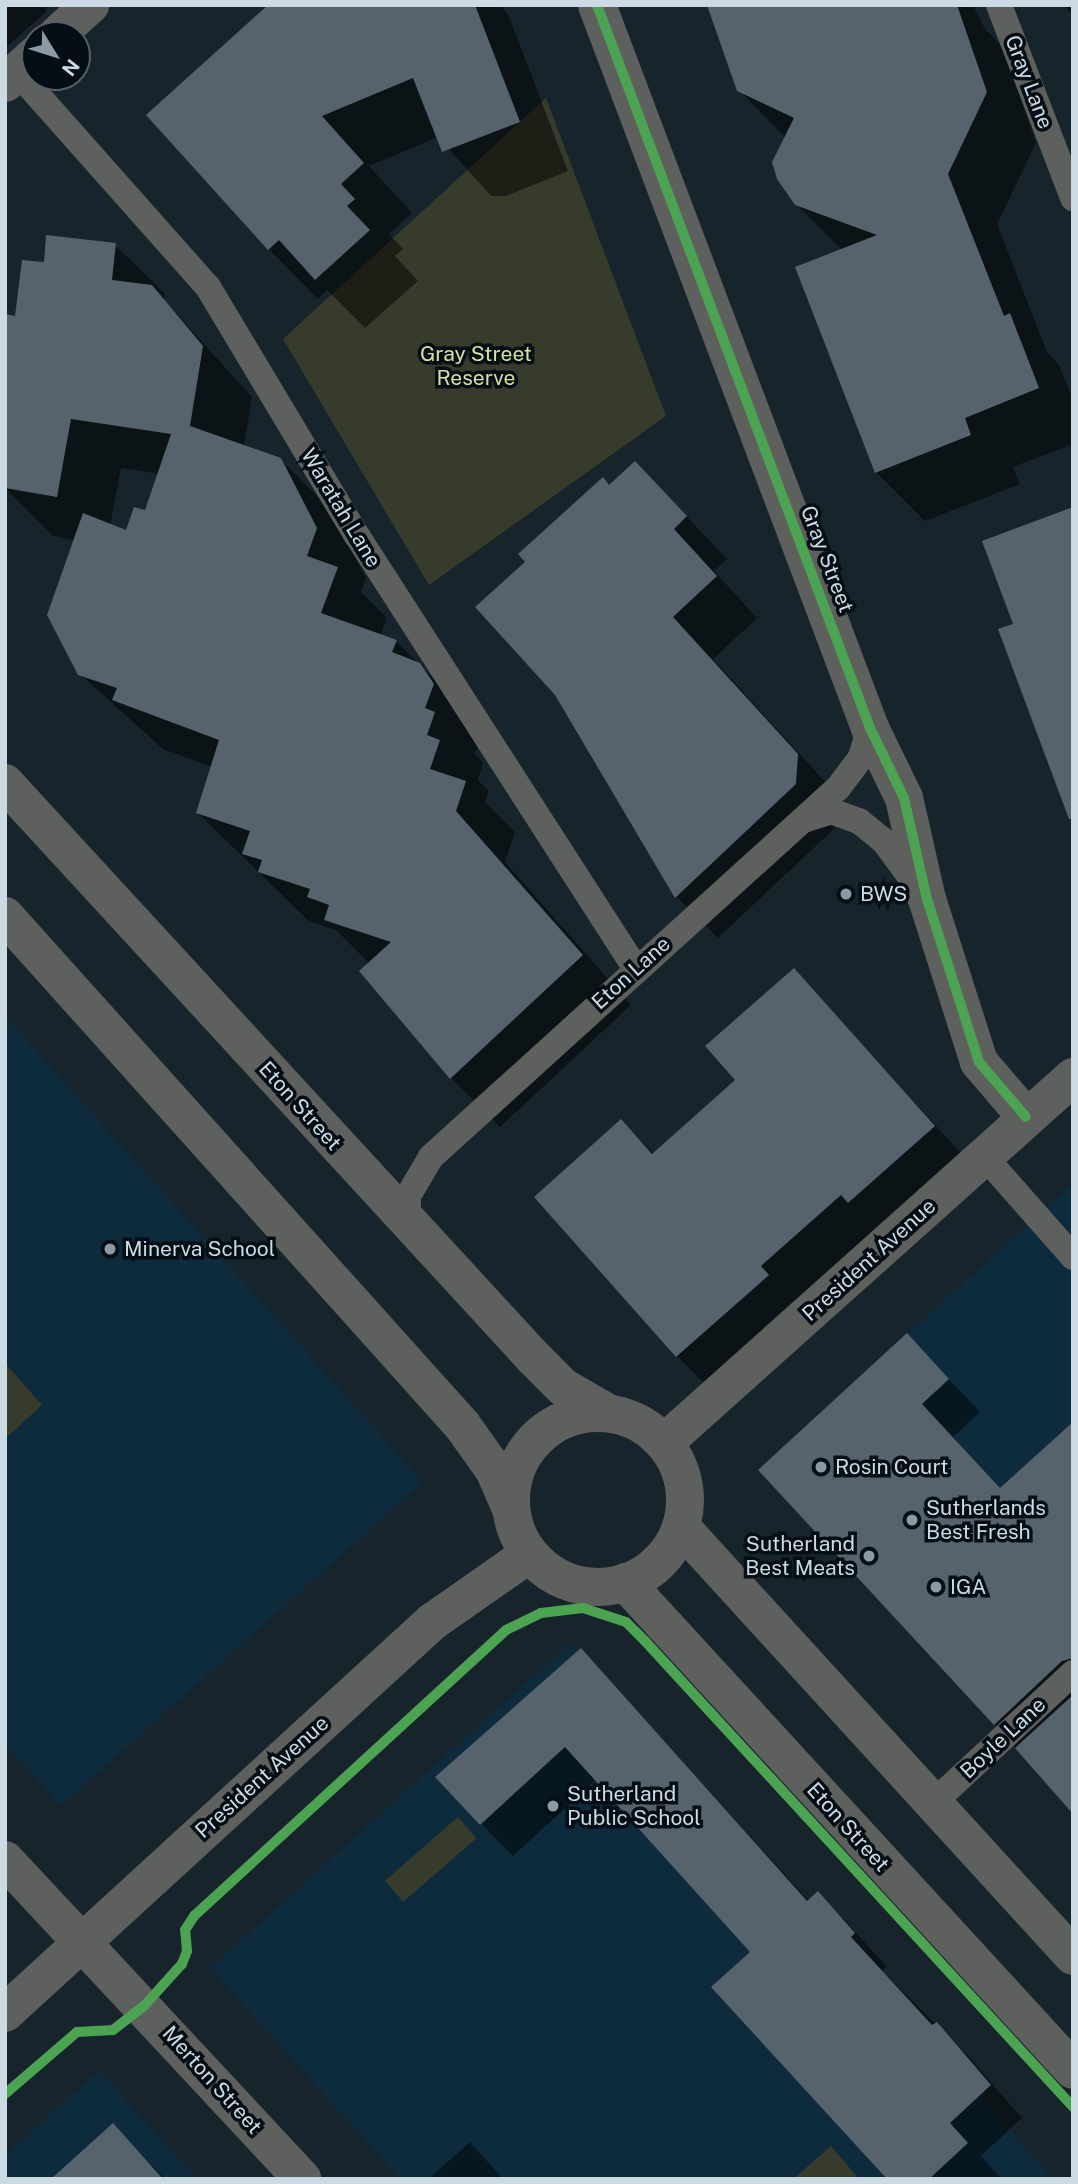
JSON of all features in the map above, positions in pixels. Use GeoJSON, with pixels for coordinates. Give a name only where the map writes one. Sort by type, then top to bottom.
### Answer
{"type":"FeatureCollection","features":[{"type":"Feature","properties":{"kind":"street"},"geometry":{"type":"LineString","coordinates":[[72,21],[90,5]]}},
{"type":"Feature","properties":{"kind":"street","name":"Gray Street"},"geometry":{"type":"LineString","coordinates":[[597,5],[870,728],[904,798],[927,899],[979,1062],[1026,1117]]}},
{"type":"Feature","properties":{"kind":"street","name":"Eton Street"},"geometry":{"type":"LineString","coordinates":[[5,783],[408,1226],[563,1387],[608,1413]]}},
{"type":"Feature","properties":{"kind":"street"},"geometry":{"type":"LineString","coordinates":[[5,916],[461,1425],[495,1470],[511,1509],[517,1533],[529,1554],[548,1573],[573,1584],[599,1587],[625,1582],[660,1561],[681,1527],[683,1483],[664,1443],[648,1429],[608,1413],[586,1413],[559,1422],[536,1439],[519,1462],[511,1485],[511,1509]]}},
{"type":"Feature","properties":{"kind":"street","name":"President Avenue"},"geometry":{"type":"LineString","coordinates":[[664,1443],[1073,1077]]}},
{"type":"Feature","properties":{"kind":"street"},"geometry":{"type":"LineString","coordinates":[[681,1527],[1073,1956]]}},
{"type":"Feature","properties":{"kind":"street","name":"President Avenue"},"geometry":{"type":"LineString","coordinates":[[5,2013],[432,1622],[529,1554]]}},
{"type":"Feature","properties":{"kind":"street","name":"Eton Street"},"geometry":{"type":"LineString","coordinates":[[625,1582],[1073,2070]]}},
{"type":"Feature","properties":{"kind":"street","name":"Merton Street"},"geometry":{"type":"LineString","coordinates":[[5,1860],[302,2179]]}},
{"type":"Feature","properties":{"kind":"lane","name":"Gray Lane"},"geometry":{"type":"LineString","coordinates":[[999,5],[1073,198]]}},
{"type":"Feature","properties":{"kind":"lane","name":"Waratah Lane"},"geometry":{"type":"LineString","coordinates":[[19,70],[208,287],[356,534],[636,969]]}},
{"type":"Feature","properties":{"kind":"lane","name":"Eton Lane"},"geometry":{"type":"LineString","coordinates":[[408,1226],[408,1196],[431,1157],[849,775],[866,747],[870,728]]}},
{"type":"Feature","properties":{"kind":"lane"},"geometry":{"type":"LineString","coordinates":[[798,824],[826,811],[859,821],[884,841],[927,899]]}},
{"type":"Feature","properties":{"kind":"lane"},"geometry":{"type":"LineString","coordinates":[[984,1156],[1073,1257]]}},
{"type":"Feature","properties":{"kind":"lane","name":"Boyle Lane"},"geometry":{"type":"LineString","coordinates":[[933,1803],[1073,1673]]}},
{"type":"Feature","properties":{"kind":"shaded area","name":"Minerva School"},"geometry":{"type":"Polygon","coordinates":[[[5,1016],[423,1482],[61,1806],[5,1744],[5,1016]]]}},
{"type":"Feature","properties":{"kind":"shaded area"},"geometry":{"type":"Polygon","coordinates":[[[1073,1183],[1073,1646],[990,1721],[758,1470],[1073,1183]]]}},
{"type":"Feature","properties":{"kind":"shaded area","name":"Sutherland Public School"},"geometry":{"type":"Polygon","coordinates":[[[570,1643],[1053,2179],[400,2179],[210,1968],[570,1643]]]}},
{"type":"Feature","properties":{"kind":"shaded area"},"geometry":{"type":"Polygon","coordinates":[[[99,2070],[197,2179],[5,2179],[5,2155],[99,2070]]]}},
{"type":"Feature","properties":{"kind":"green space","name":"Gray Street Reserve"},"geometry":{"type":"Polygon","coordinates":[[[546,98],[666,416],[429,585],[283,339],[546,98]]]}},
{"type":"Feature","properties":{"kind":"green space"},"geometry":{"type":"Polygon","coordinates":[[[5,1363],[42,1405],[5,1439],[5,1363]]]}},
{"type":"Feature","properties":{"kind":"green space"},"geometry":{"type":"Polygon","coordinates":[[[458,1817],[476,1838],[403,1902],[385,1881],[458,1817]]]}},
{"type":"Feature","properties":{"kind":"green space"},"geometry":{"type":"Polygon","coordinates":[[[831,2146],[859,2179],[793,2179],[831,2146]]]}},
{"type":"Feature","properties":{"kind":"building"},"geometry":{"type":"Polygon","coordinates":[[[268,5],[475,5],[520,122],[442,152],[413,78],[322,116],[364,163],[341,184],[355,199],[347,206],[370,230],[315,280],[279,240],[268,250],[146,115],[268,5]]]}},
{"type":"Feature","properties":{"kind":"building"},"geometry":{"type":"Polygon","coordinates":[[[707,5],[957,5],[987,92],[948,174],[1004,316],[1010,313],[1039,388],[965,418],[971,435],[875,473],[795,267],[877,235],[795,205],[777,179],[772,162],[794,118],[737,91],[707,5]]]}},
{"type":"Feature","properties":{"kind":"building"},"geometry":{"type":"Polygon","coordinates":[[[46,235],[116,243],[112,280],[152,285],[203,346],[190,426],[281,458],[317,528],[307,556],[338,567],[321,613],[397,640],[392,652],[420,663],[434,684],[425,708],[435,712],[427,735],[440,740],[430,769],[466,781],[456,811],[583,955],[450,1079],[359,971],[391,942],[324,920],[329,905],[307,897],[310,889],[258,872],[262,860],[242,854],[250,831],[196,813],[219,740],[112,700],[117,688],[78,675],[47,615],[83,513],[126,530],[134,507],[145,510],[171,434],[71,419],[57,497],[5,488],[5,314],[15,316],[22,260],[44,262],[46,235]]]}},
{"type":"Feature","properties":{"kind":"building"},"geometry":{"type":"Polygon","coordinates":[[[635,461],[687,516],[674,529],[717,576],[673,617],[798,754],[796,784],[675,898],[555,695],[475,607],[525,562],[518,554],[603,477],[609,485],[635,461]]]}},
{"type":"Feature","properties":{"kind":"building"},"geometry":{"type":"Polygon","coordinates":[[[1073,507],[1073,819],[1069,819],[998,629],[1013,624],[982,541],[1073,507]]]}},
{"type":"Feature","properties":{"kind":"building"},"geometry":{"type":"Polygon","coordinates":[[[794,968],[935,1126],[848,1203],[841,1195],[761,1266],[769,1275],[676,1357],[534,1197],[621,1119],[652,1154],[735,1080],[705,1046],[794,968]]]}},
{"type":"Feature","properties":{"kind":"building"},"geometry":{"type":"Polygon","coordinates":[[[907,1333],[949,1379],[922,1404],[1000,1488],[1073,1422],[1073,1658],[1062,1661],[994,1725],[758,1470],[907,1333]]]}},
{"type":"Feature","properties":{"kind":"building"},"geometry":{"type":"Polygon","coordinates":[[[581,1648],[807,1901],[818,1891],[855,1933],[851,1937],[932,2025],[937,2022],[991,2085],[950,2123],[968,2143],[929,2179],[887,2179],[711,1987],[750,1952],[565,1747],[480,1825],[435,1777],[581,1648]]]}},
{"type":"Feature","properties":{"kind":"building"},"geometry":{"type":"Polygon","coordinates":[[[1073,1695],[1073,1814],[1015,1748],[1073,1695]]]}},
{"type":"Feature","properties":{"kind":"building"},"geometry":{"type":"Polygon","coordinates":[[[113,2123],[163,2179],[51,2179],[113,2123]]]}},
{"type":"Feature","properties":{"kind":"cycle path"},"geometry":{"type":"LineString","coordinates":[[597,5],[870,728],[904,798],[927,899],[979,1062],[1026,1117]]}},
{"type":"Feature","properties":{"kind":"cycle path"},"geometry":{"type":"LineString","coordinates":[[5,2094],[77,2032],[113,2030],[144,2006],[182,1964],[187,1951],[185,1930],[194,1916],[506,1630],[541,1613],[583,1608],[626,1622],[645,1641],[1073,2107]]}},
{"type":"Feature","properties":{"kind":"place","name":"BWS"},"geometry":{"type":"Point","coordinates":[846,894]}},
{"type":"Feature","properties":{"kind":"place","name":"Minerva School"},"geometry":{"type":"Point","coordinates":[110,1249]}},
{"type":"Feature","properties":{"kind":"place","name":"Rosin Court"},"geometry":{"type":"Point","coordinates":[821,1467]}},
{"type":"Feature","properties":{"kind":"place","name":"Sutherlands Best Fresh"},"geometry":{"type":"Point","coordinates":[912,1520]}},
{"type":"Feature","properties":{"kind":"place","name":"Sutherland Best Meats"},"geometry":{"type":"Point","coordinates":[869,1556]}},
{"type":"Feature","properties":{"kind":"place","name":"IGA"},"geometry":{"type":"Point","coordinates":[936,1587]}},
{"type":"Feature","properties":{"kind":"place","name":"Sutherland Public School"},"geometry":{"type":"Point","coordinates":[553,1806]}}]}
